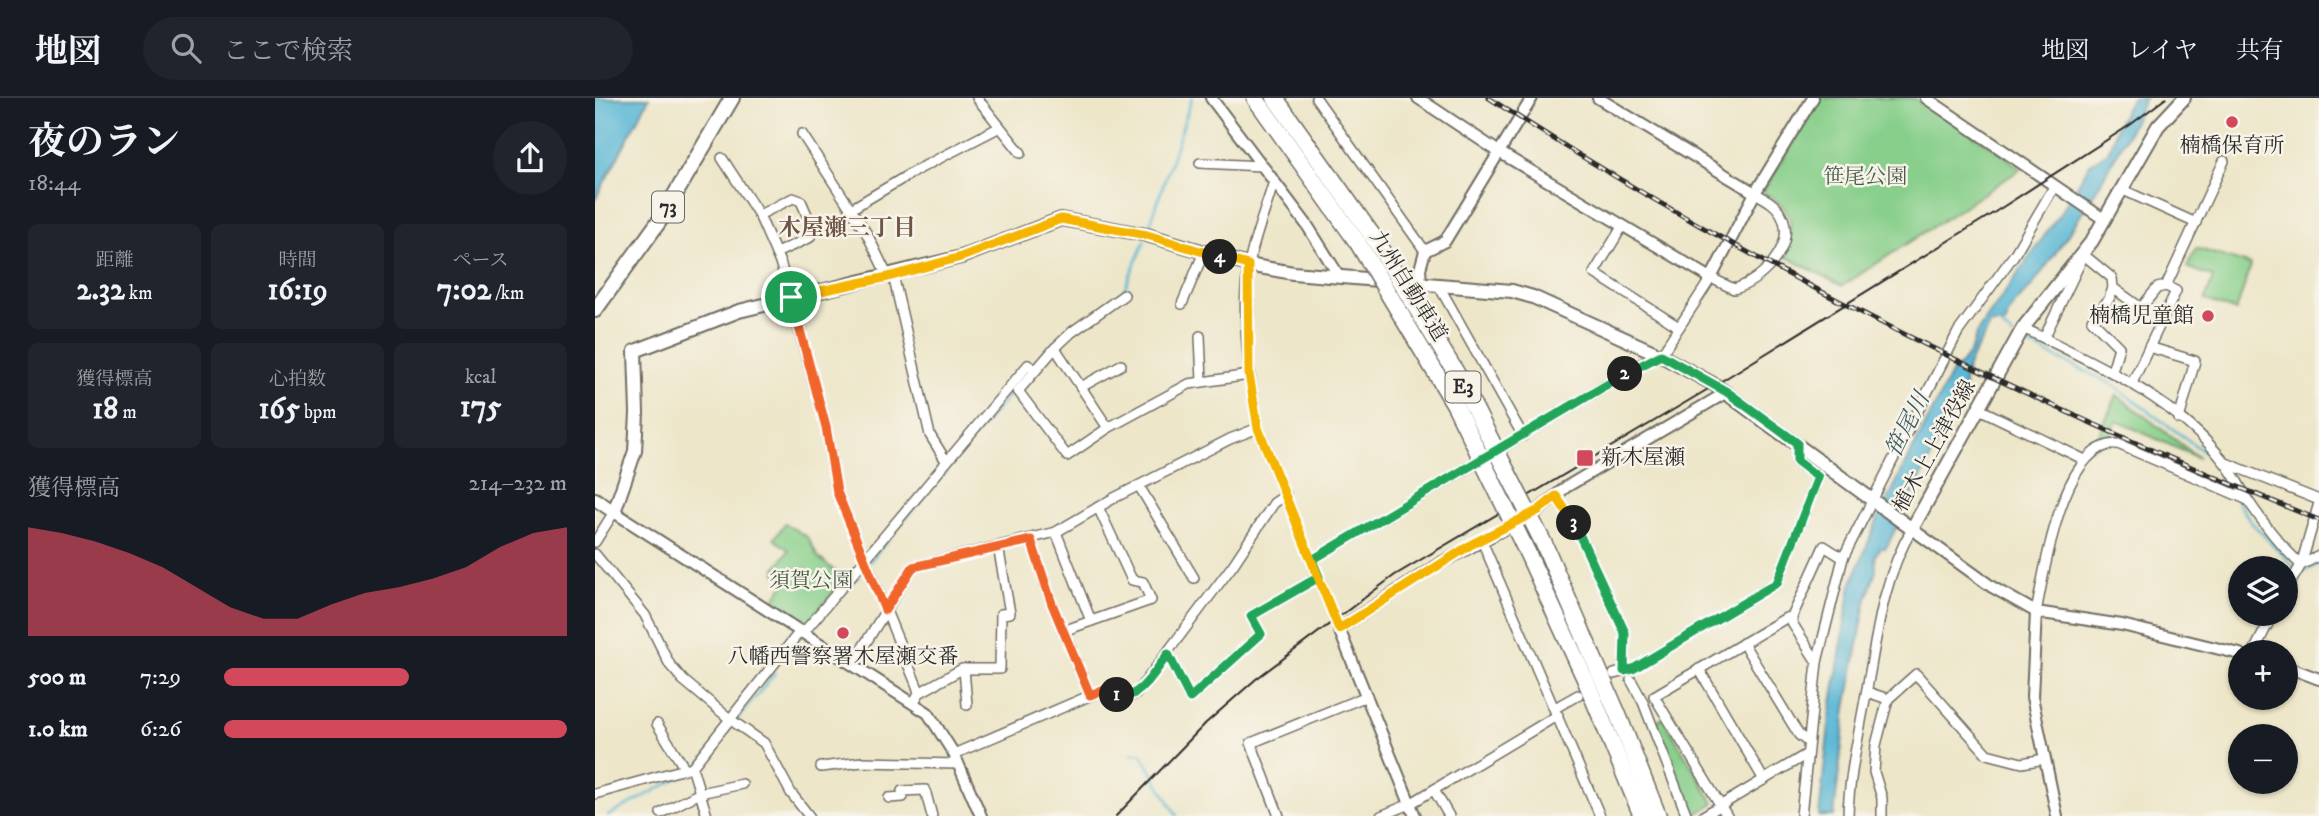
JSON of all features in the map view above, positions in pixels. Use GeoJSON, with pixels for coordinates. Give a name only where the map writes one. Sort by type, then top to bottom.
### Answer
{"type":"FeatureCollection","features":[{"type":"Feature","properties":{"kind":"highway","name":"九州自動車道"},"geometry":{"type":"LineString","coordinates":[[1255,98],[1365,239],[1455,405],[1586,681],[1641,816]]}},
{"type":"Feature","properties":{"kind":"highway","name":"九州自動車道"},"geometry":{"type":"LineString","coordinates":[[1275,98],[1365,239],[1458,376],[1544,544],[1613,702],[1658,816]]}},
{"type":"Feature","properties":{"kind":"main road","name":"73"},"geometry":{"type":"LineString","coordinates":[[595,310],[659,222],[732,98]]}},
{"type":"Feature","properties":{"kind":"main road","name":"植木上上津役線"},"geometry":{"type":"LineString","coordinates":[[614,512],[635,451],[635,351],[739,311],[961,257],[1061,219],[1146,235],[1248,265],[1293,273],[1512,290],[1534,296],[1660,355],[1727,392],[1909,528],[2023,328],[2087,250],[2101,218],[2123,190],[2158,126],[2184,98]]}},
{"type":"Feature","properties":{"kind":"main road"},"geometry":{"type":"LineString","coordinates":[[595,499],[614,512]]}},
{"type":"Feature","properties":{"kind":"street"},"geometry":{"type":"LineString","coordinates":[[977,98],[1021,153]]}},
{"type":"Feature","properties":{"kind":"street"},"geometry":{"type":"LineString","coordinates":[[1211,98],[1274,181],[1339,276]]}},
{"type":"Feature","properties":{"kind":"street"},"geometry":{"type":"LineString","coordinates":[[1316,98],[1425,251]]}},
{"type":"Feature","properties":{"kind":"street"},"geometry":{"type":"LineString","coordinates":[[1418,98],[1499,152],[1622,227],[1734,289],[1754,281],[1772,265],[1786,228],[1783,215],[1773,203],[1598,98]]}},
{"type":"Feature","properties":{"kind":"street"},"geometry":{"type":"LineString","coordinates":[[1421,284],[1420,269],[1425,251],[1445,241],[1532,98]]}},
{"type":"Feature","properties":{"kind":"street"},"geometry":{"type":"LineString","coordinates":[[1312,560],[1660,355],[1711,278],[1755,193],[1813,98]]}},
{"type":"Feature","properties":{"kind":"street"},"geometry":{"type":"LineString","coordinates":[[1926,98],[2101,218]]}},
{"type":"Feature","properties":{"kind":"street"},"geometry":{"type":"LineString","coordinates":[[851,209],[915,171],[1000,127]]}},
{"type":"Feature","properties":{"kind":"street"},"geometry":{"type":"LineString","coordinates":[[802,134],[851,209],[890,276],[930,436],[946,461]]}},
{"type":"Feature","properties":{"kind":"street"},"geometry":{"type":"LineString","coordinates":[[722,158],[759,215],[776,253],[791,297],[826,427],[837,492],[863,562],[885,610],[916,697],[941,730],[981,816]]}},
{"type":"Feature","properties":{"kind":"street"},"geometry":{"type":"LineString","coordinates":[[2166,286],[2224,161]]}},
{"type":"Feature","properties":{"kind":"street"},"geometry":{"type":"LineString","coordinates":[[1200,163],[1262,166]]}},
{"type":"Feature","properties":{"kind":"street"},"geometry":{"type":"LineString","coordinates":[[1274,181],[1248,265],[1249,374],[1258,428],[1415,816]]}},
{"type":"Feature","properties":{"kind":"street"},"geometry":{"type":"LineString","coordinates":[[1801,816],[1817,662],[1843,558],[1874,502],[1958,332],[2021,244],[2056,188]]}},
{"type":"Feature","properties":{"kind":"street"},"geometry":{"type":"LineString","coordinates":[[2123,190],[2196,223]]}},
{"type":"Feature","properties":{"kind":"street"},"geometry":{"type":"LineString","coordinates":[[759,215],[793,198],[801,201],[814,231],[809,239],[776,253]]}},
{"type":"Feature","properties":{"kind":"street"},"geometry":{"type":"LineString","coordinates":[[1622,227],[1594,273],[1679,327]]}},
{"type":"Feature","properties":{"kind":"street"},"geometry":{"type":"LineString","coordinates":[[2043,338],[2087,250],[2112,278],[2113,288],[2109,299],[2092,320],[2119,347],[2112,371]]}},
{"type":"Feature","properties":{"kind":"street"},"geometry":{"type":"LineString","coordinates":[[1182,304],[1204,252]]}},
{"type":"Feature","properties":{"kind":"street"},"geometry":{"type":"LineString","coordinates":[[1439,286],[1523,436]]}},
{"type":"Feature","properties":{"kind":"street"},"geometry":{"type":"LineString","coordinates":[[2113,288],[2141,308],[2157,288],[2166,286],[2176,291],[2132,383]]}},
{"type":"Feature","properties":{"kind":"street"},"geometry":{"type":"LineString","coordinates":[[1124,296],[1072,331],[1033,368],[1018,391],[1067,456],[1108,428],[1189,384],[1249,374]]}},
{"type":"Feature","properties":{"kind":"street"},"geometry":{"type":"LineString","coordinates":[[2023,328],[2112,371],[2179,419],[2226,463],[2266,526],[2301,565]]}},
{"type":"Feature","properties":{"kind":"street"},"geometry":{"type":"LineString","coordinates":[[1200,336],[1202,381]]}},
{"type":"Feature","properties":{"kind":"street"},"geometry":{"type":"LineString","coordinates":[[2149,347],[2195,361],[2179,419]]}},
{"type":"Feature","properties":{"kind":"street"},"geometry":{"type":"LineString","coordinates":[[1055,348],[1108,428]]}},
{"type":"Feature","properties":{"kind":"street"},"geometry":{"type":"LineString","coordinates":[[595,794],[691,769],[733,722],[803,631],[946,461],[1028,365],[1033,368]]}},
{"type":"Feature","properties":{"kind":"street"},"geometry":{"type":"LineString","coordinates":[[1081,387],[1121,365]]}},
{"type":"Feature","properties":{"kind":"street"},"geometry":{"type":"LineString","coordinates":[[1339,629],[1437,565],[1539,510],[1556,496],[1727,392]]}},
{"type":"Feature","properties":{"kind":"street"},"geometry":{"type":"LineString","coordinates":[[1977,408],[2083,459]]}},
{"type":"Feature","properties":{"kind":"street"},"geometry":{"type":"LineString","coordinates":[[853,663],[913,567],[1056,532],[1098,507],[1230,439],[1258,428]]}},
{"type":"Feature","properties":{"kind":"street"},"geometry":{"type":"LineString","coordinates":[[1614,674],[1633,669],[1777,583],[1818,477],[1797,461],[1797,443]]}},
{"type":"Feature","properties":{"kind":"street"},"geometry":{"type":"LineString","coordinates":[[2057,816],[2032,697],[2036,611],[2058,516],[2083,459],[2108,443],[2118,444],[2248,499]]}},
{"type":"Feature","properties":{"kind":"street"},"geometry":{"type":"LineString","coordinates":[[2226,463],[2319,502],[2298,570]]}},
{"type":"Feature","properties":{"kind":"street"},"geometry":{"type":"LineString","coordinates":[[1139,486],[1194,579]]}},
{"type":"Feature","properties":{"kind":"street"},"geometry":{"type":"LineString","coordinates":[[821,767],[862,762],[956,759],[1103,690],[1130,697],[1168,654],[1275,503],[1286,495]]}},
{"type":"Feature","properties":{"kind":"street"},"geometry":{"type":"LineString","coordinates":[[1556,496],[1575,525],[1625,633],[1624,671]]}},
{"type":"Feature","properties":{"kind":"street"},"geometry":{"type":"LineString","coordinates":[[1063,631],[1151,600],[1143,582],[1132,580],[1098,507]]}},
{"type":"Feature","properties":{"kind":"street"},"geometry":{"type":"LineString","coordinates":[[595,542],[614,512],[853,663],[916,697]]}},
{"type":"Feature","properties":{"kind":"street"},"geometry":{"type":"LineString","coordinates":[[1848,816],[1853,758],[1886,588],[1896,556],[1909,528],[1992,587],[2036,611],[2122,625],[2228,651]]}},
{"type":"Feature","properties":{"kind":"street"},"geometry":{"type":"LineString","coordinates":[[1056,532],[1091,621]]}},
{"type":"Feature","properties":{"kind":"street"},"geometry":{"type":"LineString","coordinates":[[1031,540],[1063,631],[1090,695]]}},
{"type":"Feature","properties":{"kind":"street"},"geometry":{"type":"LineString","coordinates":[[1482,541],[1600,816]]}},
{"type":"Feature","properties":{"kind":"street"},"geometry":{"type":"LineString","coordinates":[[916,697],[964,669],[1000,669],[1000,614],[1010,613],[998,546]]}},
{"type":"Feature","properties":{"kind":"street"},"geometry":{"type":"LineString","coordinates":[[1817,662],[1791,623],[1792,617],[1823,546],[1843,558]]}},
{"type":"Feature","properties":{"kind":"street"},"geometry":{"type":"LineString","coordinates":[[595,554],[645,615],[670,665],[683,680],[733,722],[764,743],[792,793],[809,816]]}},
{"type":"Feature","properties":{"kind":"street"},"geometry":{"type":"LineString","coordinates":[[2301,565],[2319,556]]}},
{"type":"Feature","properties":{"kind":"street"},"geometry":{"type":"LineString","coordinates":[[1168,654],[1190,698],[1261,634],[1251,616],[1319,577]]}},
{"type":"Feature","properties":{"kind":"street"},"geometry":{"type":"LineString","coordinates":[[1643,702],[1792,617]]}},
{"type":"Feature","properties":{"kind":"street"},"geometry":{"type":"LineString","coordinates":[[1743,643],[1798,735],[1808,742]]}},
{"type":"Feature","properties":{"kind":"street"},"geometry":{"type":"LineString","coordinates":[[964,669],[967,705]]}},
{"type":"Feature","properties":{"kind":"street"},"geometry":{"type":"LineString","coordinates":[[1699,669],[1765,780]]}},
{"type":"Feature","properties":{"kind":"street"},"geometry":{"type":"LineString","coordinates":[[2298,671],[2319,679]]}},
{"type":"Feature","properties":{"kind":"street"},"geometry":{"type":"LineString","coordinates":[[1882,816],[1882,798],[1874,772],[1876,745],[1888,699],[1916,674],[1987,754],[2022,763],[2044,758]]}},
{"type":"Feature","properties":{"kind":"street"},"geometry":{"type":"LineString","coordinates":[[1631,680],[1643,702],[1687,816]]}},
{"type":"Feature","properties":{"kind":"street"},"geometry":{"type":"LineString","coordinates":[[1867,692],[1888,699]]}},
{"type":"Feature","properties":{"kind":"street"},"geometry":{"type":"LineString","coordinates":[[1381,816],[1434,790],[1578,695]]}},
{"type":"Feature","properties":{"kind":"street"},"geometry":{"type":"LineString","coordinates":[[1279,816],[1251,743],[1367,696]]}},
{"type":"Feature","properties":{"kind":"street"},"geometry":{"type":"LineString","coordinates":[[1654,696],[1727,816]]}},
{"type":"Feature","properties":{"kind":"street"},"geometry":{"type":"LineString","coordinates":[[657,724],[691,769],[707,816]]}},
{"type":"Feature","properties":{"kind":"street"},"geometry":{"type":"LineString","coordinates":[[1703,816],[1807,754]]}},
{"type":"Feature","properties":{"kind":"street"},"geometry":{"type":"LineString","coordinates":[[661,813],[700,793],[742,784]]}},
{"type":"Feature","properties":{"kind":"street"},"geometry":{"type":"LineString","coordinates":[[889,798],[903,797],[902,791],[925,790],[932,816]]}},
{"type":"Feature","properties":{"kind":"street"},"geometry":{"type":"LineString","coordinates":[[1434,790],[1449,816]]}},
{"type":"Feature","properties":{"kind":"green space","name":"笹尾公園"},"geometry":{"type":"Polygon","coordinates":[[[1821,98],[1914,98],[1997,150],[2021,169],[1842,286],[1783,255],[1790,226],[1787,211],[1763,192],[1821,98]]]}},
{"type":"Feature","properties":{"kind":"green space"},"geometry":{"type":"Polygon","coordinates":[[[2196,248],[2251,265],[2236,311],[2205,300],[2213,277],[2187,267],[2196,248]]]}},
{"type":"Feature","properties":{"kind":"green space"},"geometry":{"type":"Polygon","coordinates":[[[2117,395],[2199,458],[2117,421],[2106,441],[2093,447],[2117,395]]]}},
{"type":"Feature","properties":{"kind":"green space","name":"須賀公園"},"geometry":{"type":"Polygon","coordinates":[[[785,523],[808,538],[818,557],[844,579],[809,622],[774,600],[786,581],[776,574],[776,568],[789,550],[774,539],[785,523]]]}},
{"type":"Feature","properties":{"kind":"green space"},"geometry":{"type":"Polygon","coordinates":[[[1663,718],[1714,803],[1693,816],[1655,722],[1663,718]]]}},
{"type":"Feature","properties":{"kind":"water"},"geometry":{"type":"Polygon","coordinates":[[[595,98],[649,98],[595,200],[595,98]]]}},
{"type":"Feature","properties":{"kind":"water"},"geometry":{"type":"Polygon","coordinates":[[[2132,98],[2145,98],[2108,169],[2051,260],[2013,306],[2006,324],[1991,324],[1968,365],[1965,389],[1886,548],[1880,548],[1875,556],[1876,570],[1866,602],[1846,708],[1834,816],[1819,816],[1830,716],[1851,585],[1877,521],[1952,372],[1968,355],[1976,334],[2063,209],[2090,164],[2109,151],[2117,125],[2132,98]]]}},
{"type":"Feature","properties":{"kind":"waterway"},"geometry":{"type":"LineString","coordinates":[[1148,231],[1192,98]]}},
{"type":"Feature","properties":{"kind":"waterway"},"geometry":{"type":"LineString","coordinates":[[1123,292],[1145,240]]}},
{"type":"Feature","properties":{"kind":"waterway"},"geometry":{"type":"LineString","coordinates":[[1997,322],[2013,336]]}},
{"type":"Feature","properties":{"kind":"waterway"},"geometry":{"type":"LineString","coordinates":[[1046,352],[1066,332]]}},
{"type":"Feature","properties":{"kind":"waterway"},"geometry":{"type":"LineString","coordinates":[[2021,341],[2110,383],[2207,454],[2230,488]]}},
{"type":"Feature","properties":{"kind":"waterway"},"geometry":{"type":"LineString","coordinates":[[870,561],[1014,389]]}},
{"type":"Feature","properties":{"kind":"waterway"},"geometry":{"type":"LineString","coordinates":[[2237,500],[2251,522],[2284,556]]}},
{"type":"Feature","properties":{"kind":"waterway"},"geometry":{"type":"LineString","coordinates":[[2301,573],[2319,564]]}},
{"type":"Feature","properties":{"kind":"waterway"},"geometry":{"type":"LineString","coordinates":[[816,625],[864,569]]}},
{"type":"Feature","properties":{"kind":"waterway"},"geometry":{"type":"LineString","coordinates":[[737,720],[775,673]]}},
{"type":"Feature","properties":{"kind":"waterway"},"geometry":{"type":"LineString","coordinates":[[697,768],[733,725]]}},
{"type":"Feature","properties":{"kind":"waterway"},"geometry":{"type":"LineString","coordinates":[[1131,754],[1141,753],[1177,816]]}},
{"type":"Feature","properties":{"kind":"waterway"},"geometry":{"type":"LineString","coordinates":[[608,816],[691,771]]}},
{"type":"Feature","properties":{"kind":"tram line"},"geometry":{"type":"LineString","coordinates":[[1116,816],[1206,723],[1256,679],[1395,575],[1715,385],[1995,212],[2130,125],[2166,98]]}},
{"type":"Feature","properties":{"kind":"railway"},"geometry":{"type":"LineString","coordinates":[[1489,98],[1687,218],[1894,329],[2106,429],[2319,520]]}},
{"type":"Feature","properties":{"kind":"place","name":"楠橋保育所"},"geometry":{"type":"Point","coordinates":[2232,122]}},
{"type":"Feature","properties":{"kind":"place","name":"楠橋児童館"},"geometry":{"type":"Point","coordinates":[2208,316]}},
{"type":"Feature","properties":{"kind":"place","name":"新木屋瀬"},"geometry":{"type":"Point","coordinates":[1585,458]}},
{"type":"Feature","properties":{"kind":"place","name":"八幡西警察署木屋瀬交番"},"geometry":{"type":"Point","coordinates":[843,633]}},
{"type":"Feature","properties":{"kind":"district","name":"木屋瀬三丁目"},"geometry":{"type":"Point","coordinates":[847,228]}},
{"type":"Feature","properties":{"kind":"route"},"geometry":{"type":"LineString","coordinates":[[791,297],[826,427],[837,492],[863,562],[885,610],[913,567],[1031,540],[1052,604],[1090,695],[1103,690],[1109,690],[1124,698],[1136,694],[1168,654],[1190,698],[1261,634],[1251,616],[1319,577],[1312,560],[1658,354],[1715,384],[1797,443],[1797,461],[1818,477],[1777,583],[1633,669],[1624,671],[1625,633],[1575,525],[1556,496],[1539,510],[1437,565],[1339,629],[1312,560],[1293,511],[1258,428],[1249,374],[1248,265],[1147,235],[1061,219],[961,257],[888,277],[791,297]]}},
{"type":"Feature","properties":{"kind":"water label","name":"笹尾川"},"geometry":{"type":"Point","coordinates":[1908,425]}}]}
